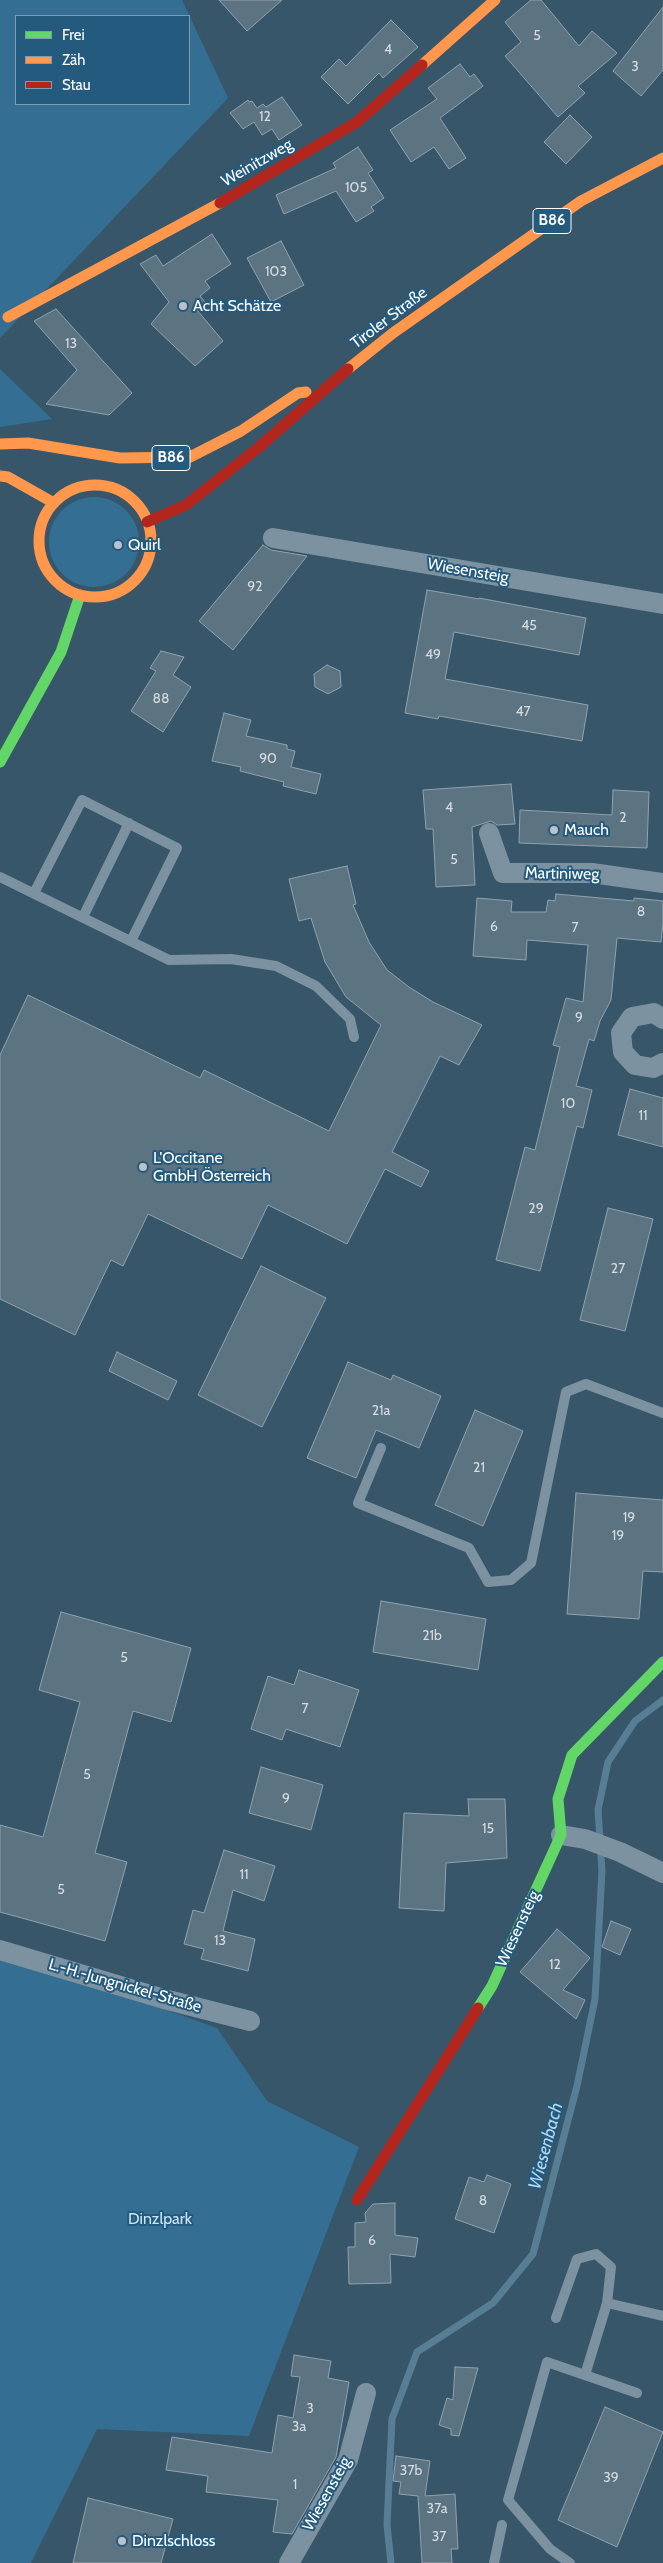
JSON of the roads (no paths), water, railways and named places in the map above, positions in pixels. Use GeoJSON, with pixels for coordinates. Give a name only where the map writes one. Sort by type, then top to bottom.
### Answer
{"type":"FeatureCollection","features":[{"type":"Feature","properties":{"kind":"main road","name":"Weinitzweg"},"geometry":{"type":"LineString","coordinates":[[8,317],[259,182],[357,122],[495,0]]}},
{"type":"Feature","properties":{"kind":"main road","name":"Tiroler Straße"},"geometry":{"type":"LineString","coordinates":[[148,522],[186,505],[258,448],[324,389],[394,333],[581,201],[663,158]]}},
{"type":"Feature","properties":{"kind":"main road","name":"B86"},"geometry":{"type":"LineString","coordinates":[[0,444],[28,443],[120,458],[190,457],[241,431],[298,393],[324,389]]}},
{"type":"Feature","properties":{"kind":"main road"},"geometry":{"type":"LineString","coordinates":[[0,476],[8,477],[54,503]]}},
{"type":"Feature","properties":{"kind":"main road"},"geometry":{"type":"LineString","coordinates":[[86,486],[102,486],[120,491],[137,505],[148,522],[150,552],[140,575],[131,584],[116,593],[101,597],[80,596],[65,588],[53,578],[40,553],[39,533],[44,518],[54,503],[68,492],[86,486]]}},
{"type":"Feature","properties":{"kind":"main road"},"geometry":{"type":"LineString","coordinates":[[0,762],[62,652],[80,596]]}},
{"type":"Feature","properties":{"kind":"main road","name":"Wiesensteig"},"geometry":{"type":"LineString","coordinates":[[357,2200],[492,1986],[561,1835],[558,1800],[572,1756],[663,1662]]}},
{"type":"Feature","properties":{"kind":"street","name":"Wiesensteig"},"geometry":{"type":"LineString","coordinates":[[273,538],[663,604]]}},
{"type":"Feature","properties":{"kind":"street","name":"Martiniweg"},"geometry":{"type":"LineString","coordinates":[[489,834],[503,873],[592,872],[663,883]]}},
{"type":"Feature","properties":{"kind":"street"},"geometry":{"type":"LineString","coordinates":[[663,1019],[654,1013],[632,1017],[621,1033],[623,1052],[635,1065],[653,1068],[663,1063]]}},
{"type":"Feature","properties":{"kind":"street"},"geometry":{"type":"LineString","coordinates":[[561,1835],[584,1839],[620,1852],[663,1872]]}},
{"type":"Feature","properties":{"kind":"street","name":"L.-H.-Jungnickel-Straße"},"geometry":{"type":"LineString","coordinates":[[0,1950],[164,1999],[250,2021]]}},
{"type":"Feature","properties":{"kind":"street","name":"Wiesensteig"},"geometry":{"type":"LineString","coordinates":[[289,2563],[348,2460],[366,2393]]}},
{"type":"Feature","properties":{"kind":"lane"},"geometry":{"type":"LineString","coordinates":[[34,893],[82,800],[129,823],[177,848],[131,941]]}},
{"type":"Feature","properties":{"kind":"lane"},"geometry":{"type":"LineString","coordinates":[[83,917],[129,823]]}},
{"type":"Feature","properties":{"kind":"lane"},"geometry":{"type":"LineString","coordinates":[[0,877],[169,960],[231,959],[276,966],[316,986],[350,1019],[354,1037]]}},
{"type":"Feature","properties":{"kind":"lane"},"geometry":{"type":"LineString","coordinates":[[381,1448],[358,1503],[469,1548],[488,1582],[511,1580],[532,1563],[566,1392],[586,1384],[663,1413]]}},
{"type":"Feature","properties":{"kind":"lane"},"geometry":{"type":"LineString","coordinates":[[556,2318],[577,2259],[596,2254],[611,2267],[607,2303],[585,2375]]}},
{"type":"Feature","properties":{"kind":"lane"},"geometry":{"type":"LineString","coordinates":[[607,2303],[663,2316]]}},
{"type":"Feature","properties":{"kind":"lane"},"geometry":{"type":"LineString","coordinates":[[570,2563],[550,2549],[508,2500],[547,2362],[637,2393]]}},
{"type":"Feature","properties":{"kind":"lane"},"geometry":{"type":"LineString","coordinates":[[494,2563],[502,2525]]}},
{"type":"Feature","properties":{"kind":"waterway","name":"Wiesenbach"},"geometry":{"type":"LineString","coordinates":[[391,2563],[387,2525],[392,2419],[417,2352],[493,2303],[533,2254],[577,2086],[595,1999],[602,1871],[598,1810],[608,1762],[635,1721],[663,1700]]}},
{"type":"Feature","properties":{"kind":"place","name":"Acht Schätze"},"geometry":{"type":"Point","coordinates":[183,306]}},
{"type":"Feature","properties":{"kind":"place","name":"Quirl"},"geometry":{"type":"Point","coordinates":[118,545]}},
{"type":"Feature","properties":{"kind":"place","name":"Mauch"},"geometry":{"type":"Point","coordinates":[554,830]}},
{"type":"Feature","properties":{"kind":"place","name":"L'Occitane GmbH Österreich"},"geometry":{"type":"Point","coordinates":[143,1167]}},
{"type":"Feature","properties":{"kind":"place","name":"Dinzlschloss"},"geometry":{"type":"Point","coordinates":[122,2541]}},
{"type":"Feature","properties":{"kind":"park label","name":"Dinzlpark"},"geometry":{"type":"Point","coordinates":[160,2219]}}]}
